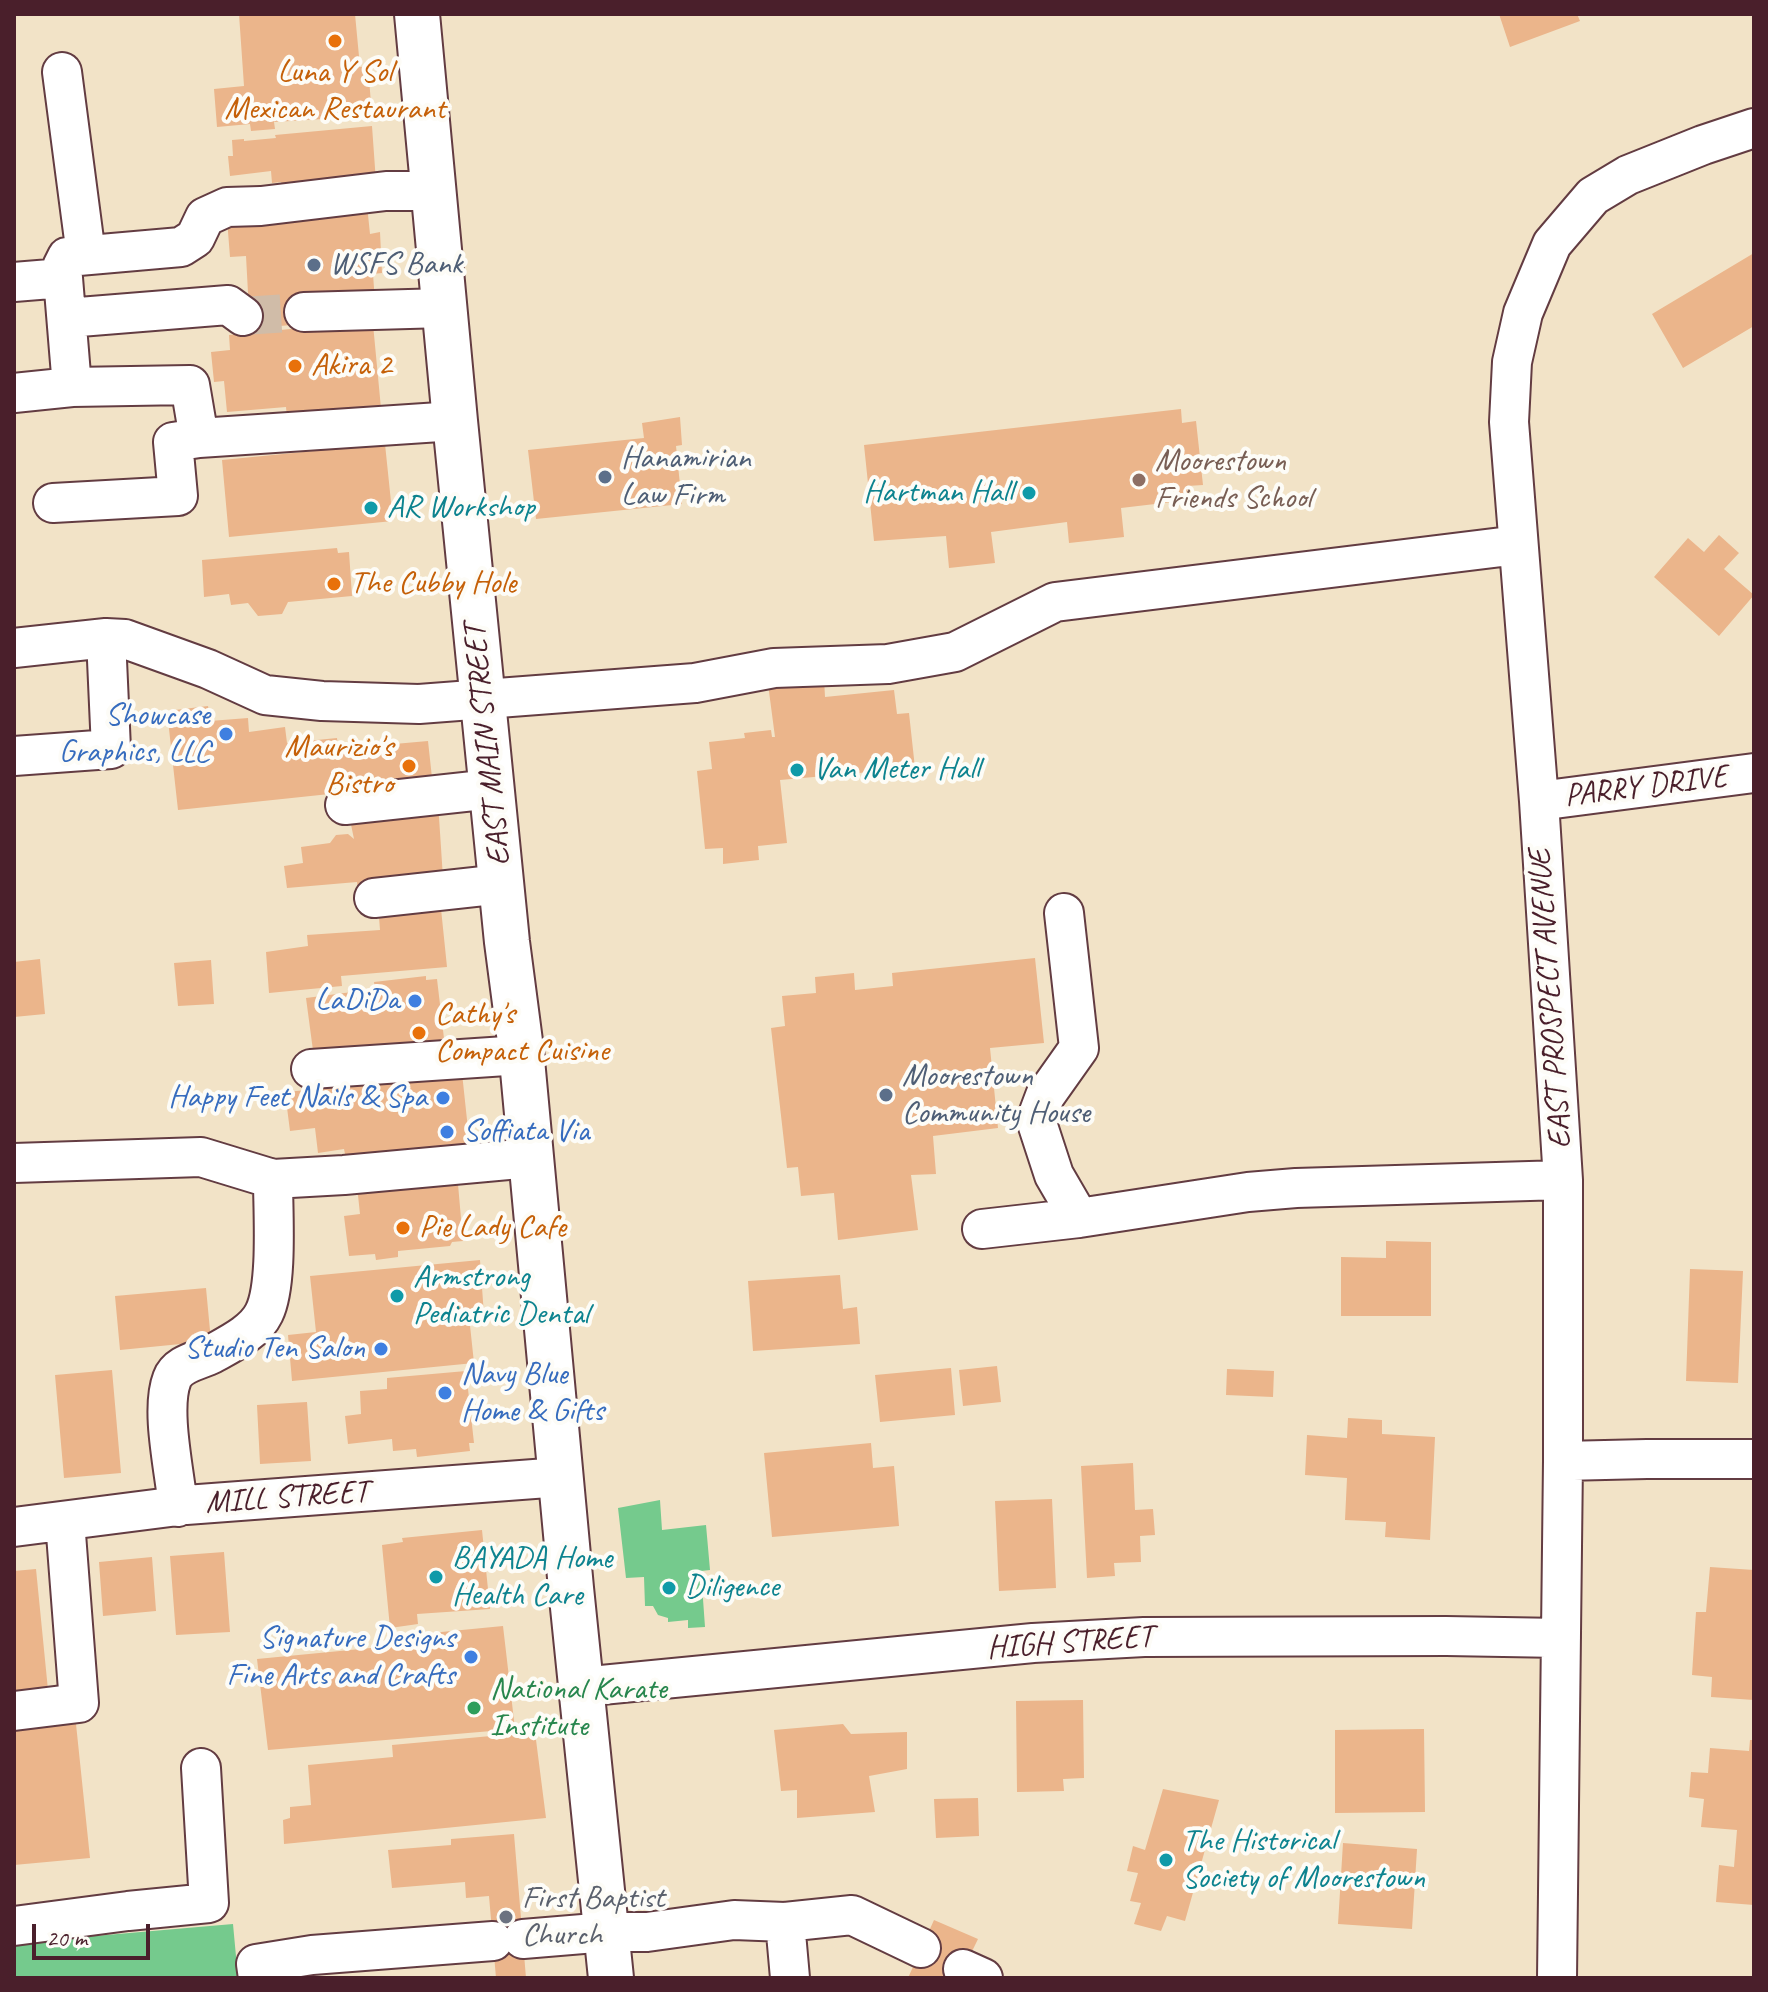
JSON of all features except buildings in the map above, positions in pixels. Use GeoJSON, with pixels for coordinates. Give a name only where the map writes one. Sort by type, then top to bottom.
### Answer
{"type":"FeatureCollection","features":[{"type":"Feature","properties":{"kind":"main road","name":"EAST MAIN STREET"},"geometry":{"type":"LineString","coordinates":[[417,14],[611,1978]]}},
{"type":"Feature","properties":{"kind":"street"},"geometry":{"type":"LineString","coordinates":[[62,72],[74,267],[67,318],[72,387]]}},
{"type":"Feature","properties":{"kind":"street","name":"EAST PROSPECT AVENUE"},"geometry":{"type":"LineString","coordinates":[[1557,1978],[1563,1180],[1539,801],[1509,422],[1512,362],[1523,313],[1552,244],[1593,196],[1628,175],[1754,128]]}},
{"type":"Feature","properties":{"kind":"street"},"geometry":{"type":"LineString","coordinates":[[14,282],[181,247],[195,238],[205,217],[227,207],[261,206],[386,191],[434,191]]}},
{"type":"Feature","properties":{"kind":"street"},"geometry":{"type":"LineString","coordinates":[[67,318],[228,305],[243,316]]}},
{"type":"Feature","properties":{"kind":"street"},"geometry":{"type":"LineString","coordinates":[[304,312],[444,308]]}},
{"type":"Feature","properties":{"kind":"street"},"geometry":{"type":"LineString","coordinates":[[14,393],[72,387],[190,385],[199,438]]}},
{"type":"Feature","properties":{"kind":"street"},"geometry":{"type":"LineString","coordinates":[[53,503],[178,496],[173,442],[455,421]]}},
{"type":"Feature","properties":{"kind":"street"},"geometry":{"type":"LineString","coordinates":[[14,648],[106,638],[125,639],[194,664],[265,695],[322,701],[419,704],[695,683],[774,668],[888,664],[955,652],[1055,602],[1518,545]]}},
{"type":"Feature","properties":{"kind":"street"},"geometry":{"type":"LineString","coordinates":[[14,756],[111,749],[106,638]]}},
{"type":"Feature","properties":{"kind":"street","name":"PARRY DRIVE"},"geometry":{"type":"LineString","coordinates":[[1539,801],[1754,773]]}},
{"type":"Feature","properties":{"kind":"street"},"geometry":{"type":"LineString","coordinates":[[345,805],[492,789]]}},
{"type":"Feature","properties":{"kind":"street"},"geometry":{"type":"LineString","coordinates":[[374,898],[502,884]]}},
{"type":"Feature","properties":{"kind":"street"},"geometry":{"type":"LineString","coordinates":[[1064,913],[1079,1048],[1045,1096],[1036,1120],[1054,1175],[1079,1218]]}},
{"type":"Feature","properties":{"kind":"street"},"geometry":{"type":"LineString","coordinates":[[311,1069],[521,1055]]}},
{"type":"Feature","properties":{"kind":"street"},"geometry":{"type":"LineString","coordinates":[[14,1163],[201,1157],[273,1179],[530,1158]]}},
{"type":"Feature","properties":{"kind":"street"},"geometry":{"type":"LineString","coordinates":[[178,1507],[168,1415],[172,1379],[179,1368],[232,1343],[252,1328],[264,1313],[272,1282],[273,1179]]}},
{"type":"Feature","properties":{"kind":"street"},"geometry":{"type":"LineString","coordinates":[[982,1229],[1079,1218],[1248,1192],[1563,1180]]}},
{"type":"Feature","properties":{"kind":"street"},"geometry":{"type":"LineString","coordinates":[[1563,1461],[1754,1459]]}},
{"type":"Feature","properties":{"kind":"street","name":"MILL STREET"},"geometry":{"type":"LineString","coordinates":[[14,1527],[178,1507],[561,1477]]}},
{"type":"Feature","properties":{"kind":"street"},"geometry":{"type":"LineString","coordinates":[[14,1711],[79,1703],[65,1521]]}},
{"type":"Feature","properties":{"kind":"street","name":"HIGH STREET"},"geometry":{"type":"LineString","coordinates":[[581,1687],[1033,1643],[1144,1637],[1561,1638]]}},
{"type":"Feature","properties":{"kind":"street"},"geometry":{"type":"LineString","coordinates":[[14,1926],[209,1903],[201,1768]]}},
{"type":"Feature","properties":{"kind":"street"},"geometry":{"type":"LineString","coordinates":[[258,1978],[256,1964],[312,1955],[607,1932],[647,1932],[734,1920],[785,1922],[852,1915],[921,1948]]}},
{"type":"Feature","properties":{"kind":"street"},"geometry":{"type":"LineString","coordinates":[[785,1922],[790,1978]]}},
{"type":"Feature","properties":{"kind":"green space"},"geometry":{"type":"Polygon","coordinates":[[[660,1500],[662,1530],[706,1525],[710,1570],[701,1571],[705,1627],[688,1628],[688,1620],[668,1622],[668,1618],[658,1615],[653,1606],[645,1606],[644,1577],[626,1578],[618,1508],[660,1500]]]}},
{"type":"Feature","properties":{"kind":"green space"},"geometry":{"type":"Polygon","coordinates":[[[233,1924],[238,1978],[14,1978],[14,1943],[233,1924]]]}},
{"type":"Feature","properties":{"kind":"tunnel"},"geometry":{"type":"LineString","coordinates":[[243,316],[304,312]]}},
{"type":"Feature","properties":{"kind":"place","name":"Luna Y Sol Mexican Restaurant"},"geometry":{"type":"Point","coordinates":[335,41]}},
{"type":"Feature","properties":{"kind":"place","name":"WSFS Bank"},"geometry":{"type":"Point","coordinates":[314,265]}},
{"type":"Feature","properties":{"kind":"place","name":"Akira 2"},"geometry":{"type":"Point","coordinates":[295,366]}},
{"type":"Feature","properties":{"kind":"place","name":"Hanamirian Law Firm"},"geometry":{"type":"Point","coordinates":[605,477]}},
{"type":"Feature","properties":{"kind":"place","name":"Moorestown Friends School"},"geometry":{"type":"Point","coordinates":[1139,480]}},
{"type":"Feature","properties":{"kind":"place","name":"Hartman Hall"},"geometry":{"type":"Point","coordinates":[1029,493]}},
{"type":"Feature","properties":{"kind":"place","name":"AR Workshop"},"geometry":{"type":"Point","coordinates":[371,508]}},
{"type":"Feature","properties":{"kind":"place","name":"The Cubby Hole"},"geometry":{"type":"Point","coordinates":[334,584]}},
{"type":"Feature","properties":{"kind":"place","name":"Showcase Graphics, LLC"},"geometry":{"type":"Point","coordinates":[226,734]}},
{"type":"Feature","properties":{"kind":"place","name":"Maurizio's Bistro"},"geometry":{"type":"Point","coordinates":[409,766]}},
{"type":"Feature","properties":{"kind":"place","name":"Van Meter Hall"},"geometry":{"type":"Point","coordinates":[797,770]}},
{"type":"Feature","properties":{"kind":"place","name":"LaDiDa"},"geometry":{"type":"Point","coordinates":[415,1001]}},
{"type":"Feature","properties":{"kind":"place","name":"Cathy's Compact Cuisine"},"geometry":{"type":"Point","coordinates":[419,1033]}},
{"type":"Feature","properties":{"kind":"place","name":"Moorestown Community House"},"geometry":{"type":"Point","coordinates":[886,1095]}},
{"type":"Feature","properties":{"kind":"place","name":"Happy Feet Nails & Spa"},"geometry":{"type":"Point","coordinates":[443,1098]}},
{"type":"Feature","properties":{"kind":"place","name":"Soffiata Via"},"geometry":{"type":"Point","coordinates":[447,1132]}},
{"type":"Feature","properties":{"kind":"place","name":"Pie Lady Cafe"},"geometry":{"type":"Point","coordinates":[403,1228]}},
{"type":"Feature","properties":{"kind":"place","name":"Armstrong Pediatric Dental"},"geometry":{"type":"Point","coordinates":[397,1296]}},
{"type":"Feature","properties":{"kind":"place","name":"Studio Ten Salon"},"geometry":{"type":"Point","coordinates":[381,1349]}},
{"type":"Feature","properties":{"kind":"place","name":"Navy Blue Home & Gifts"},"geometry":{"type":"Point","coordinates":[445,1393]}},
{"type":"Feature","properties":{"kind":"place","name":"BAYADA Home Health Care"},"geometry":{"type":"Point","coordinates":[436,1577]}},
{"type":"Feature","properties":{"kind":"place","name":"Diligence"},"geometry":{"type":"Point","coordinates":[669,1588]}},
{"type":"Feature","properties":{"kind":"place","name":"Signature Designs Fine Arts and Crafts"},"geometry":{"type":"Point","coordinates":[471,1657]}},
{"type":"Feature","properties":{"kind":"place","name":"National Karate Institute"},"geometry":{"type":"Point","coordinates":[474,1708]}},
{"type":"Feature","properties":{"kind":"place","name":"The Historical Society of Moorestown"},"geometry":{"type":"Point","coordinates":[1166,1860]}},
{"type":"Feature","properties":{"kind":"place","name":"First Baptist Church"},"geometry":{"type":"Point","coordinates":[506,1917]}}]}
